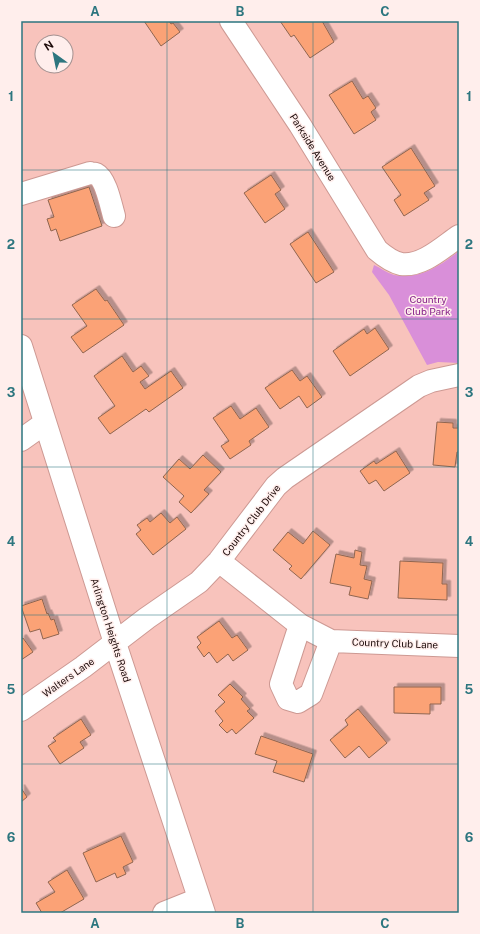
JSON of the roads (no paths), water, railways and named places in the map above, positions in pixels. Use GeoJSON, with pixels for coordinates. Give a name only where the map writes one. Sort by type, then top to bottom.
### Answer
{"type":"FeatureCollection","features":[{"type":"Feature","properties":{"kind":"street","name":"Parkside Avenue"},"geometry":{"type":"LineString","coordinates":[[231,21],[300,125],[377,250],[389,259],[402,264],[424,261],[459,236]]}},
{"type":"Feature","properties":{"kind":"street"},"geometry":{"type":"LineString","coordinates":[[21,194],[90,173],[96,174],[101,178],[105,185],[114,216]]}},
{"type":"Feature","properties":{"kind":"street","name":"Arlington Heights Road"},"geometry":{"type":"LineString","coordinates":[[21,346],[115,644],[202,906]]}},
{"type":"Feature","properties":{"kind":"street","name":"Country Club Drive"},"geometry":{"type":"LineString","coordinates":[[115,644],[148,618],[199,582],[219,561],[276,486],[285,478],[419,386],[431,381],[459,375]]}},
{"type":"Feature","properties":{"kind":"street"},"geometry":{"type":"LineString","coordinates":[[21,440],[45,423]]}},
{"type":"Feature","properties":{"kind":"street","name":"Country Club Lane"},"geometry":{"type":"LineString","coordinates":[[219,561],[300,625],[331,641],[459,646]]}},
{"type":"Feature","properties":{"kind":"street"},"geometry":{"type":"LineString","coordinates":[[300,625],[281,684],[288,699],[298,702],[310,694],[331,641]]}},
{"type":"Feature","properties":{"kind":"street","name":"Walters Lane"},"geometry":{"type":"LineString","coordinates":[[21,710],[115,644]]}},
{"type":"Feature","properties":{"kind":"street"},"geometry":{"type":"LineString","coordinates":[[164,913],[202,906]]}},
{"type":"Feature","properties":{"kind":"park label","name":"Country Club Park"},"geometry":{"type":"Point","coordinates":[428,304]}}]}
